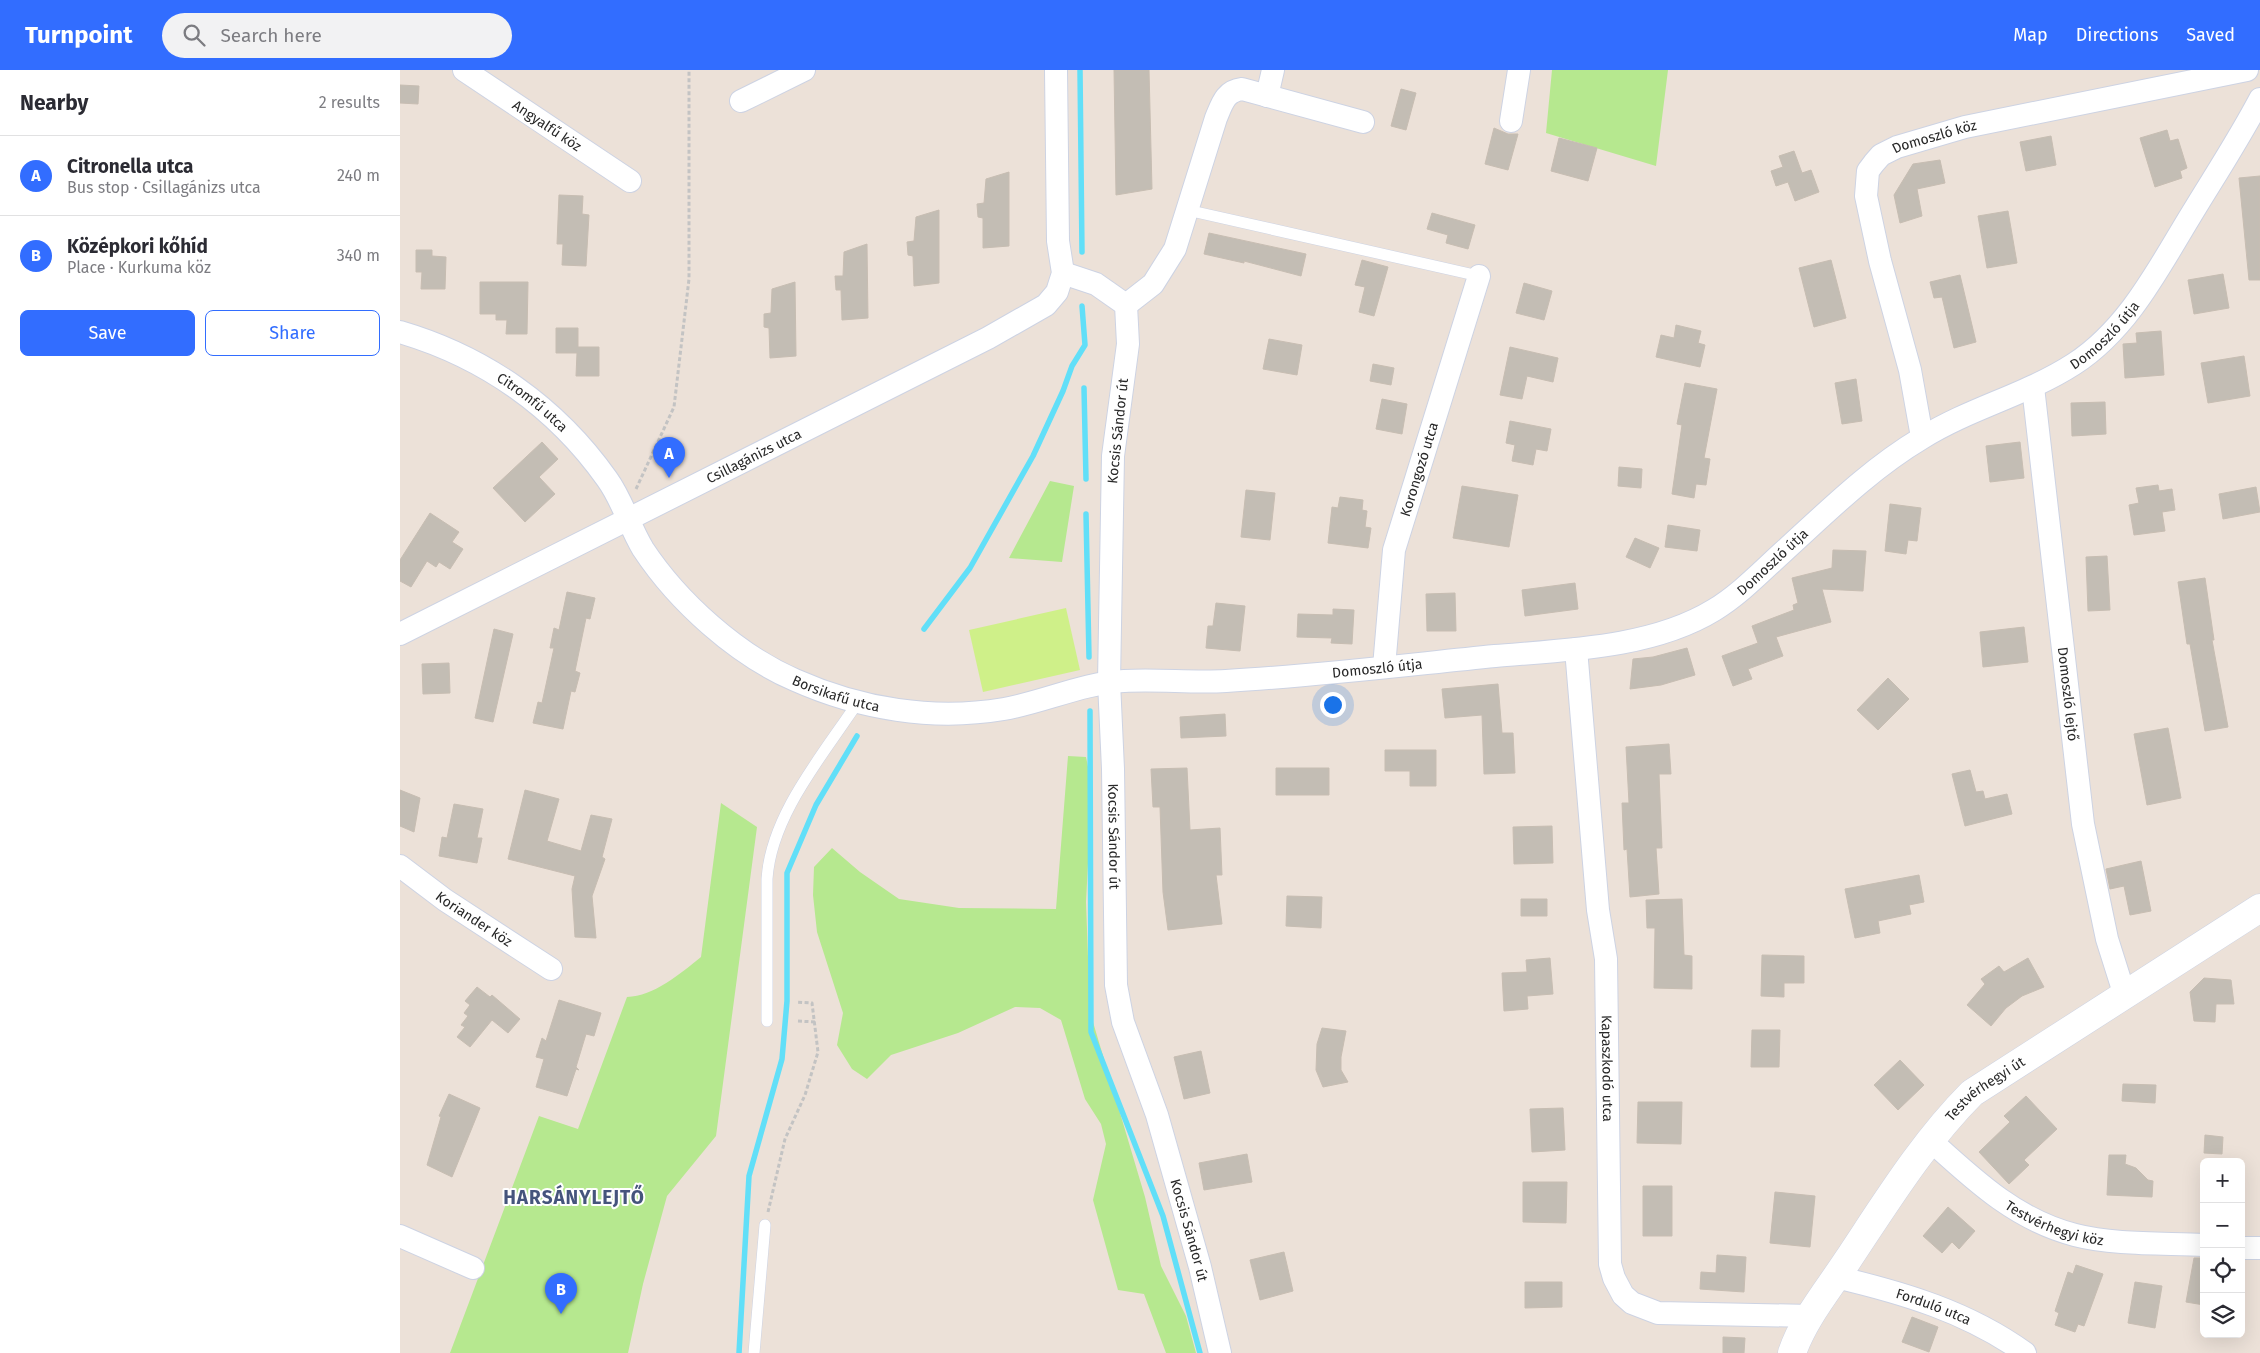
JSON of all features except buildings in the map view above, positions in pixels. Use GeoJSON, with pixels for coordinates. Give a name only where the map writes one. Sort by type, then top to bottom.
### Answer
{"type":"FeatureCollection","features":[{"type":"Feature","properties":{"kind":"street","name":"Angyalfű köz"},"geometry":{"type":"LineString","coordinates":[[464,70],[630,181]]}},
{"type":"Feature","properties":{"kind":"street"},"geometry":{"type":"LineString","coordinates":[[741,101],[804,70]]}},
{"type":"Feature","properties":{"kind":"street"},"geometry":{"type":"LineString","coordinates":[[1056,70],[1058,241],[1063,273],[1096,284],[1126,305],[1153,284],[1175,249],[1216,118],[1224,99],[1234,90],[1242,89],[1363,122]]}},
{"type":"Feature","properties":{"kind":"street"},"geometry":{"type":"LineString","coordinates":[[1267,96],[1273,70]]}},
{"type":"Feature","properties":{"kind":"street"},"geometry":{"type":"LineString","coordinates":[[1511,121],[1519,70]]}},
{"type":"Feature","properties":{"kind":"street","name":"Domoszló köz"},"geometry":{"type":"LineString","coordinates":[[1922,437],[1910,370],[1880,261],[1866,196],[1868,171],[1881,155],[1897,147],[1965,128],[2247,70]]}},
{"type":"Feature","properties":{"kind":"street","name":"Domoszló útja"},"geometry":{"type":"LineString","coordinates":[[1109,682],[1128,680],[1217,681],[1576,649],[1649,636],[1684,625],[1713,611],[1739,592],[1856,485],[1922,437],[1994,402],[2034,387],[2074,364],[2105,341],[2128,313],[2163,260],[2260,99]]}},
{"type":"Feature","properties":{"kind":"street","name":"Csillagánizs utca"},"geometry":{"type":"LineString","coordinates":[[400,634],[979,342],[1046,305],[1057,292],[1063,273]]}},
{"type":"Feature","properties":{"kind":"street","name":"Korongozó utca"},"geometry":{"type":"LineString","coordinates":[[1384,667],[1394,550],[1478,276]]}},
{"type":"Feature","properties":{"kind":"street","name":"Kocsis Sándor út"},"geometry":{"type":"LineString","coordinates":[[1126,305],[1128,344],[1113,456],[1109,682],[1113,769],[1116,985],[1123,1022],[1157,1115],[1200,1267],[1220,1353]]}},
{"type":"Feature","properties":{"kind":"street","name":"Citromfű utca"},"geometry":{"type":"LineString","coordinates":[[400,332],[468,357],[524,392],[560,424],[593,460],[620,497],[627,518]]}},
{"type":"Feature","properties":{"kind":"street","name":"Domoszló lejtő"},"geometry":{"type":"LineString","coordinates":[[2034,387],[2083,824],[2107,939],[2125,996]]}},
{"type":"Feature","properties":{"kind":"street","name":"Borsikafű utca"},"geometry":{"type":"LineString","coordinates":[[627,518],[640,545],[657,568],[684,600],[707,621],[756,659],[781,674],[831,694],[887,710],[969,713],[1003,709],[1109,682]]}},
{"type":"Feature","properties":{"kind":"street","name":"Kapaszkodó utca"},"geometry":{"type":"LineString","coordinates":[[1576,649],[1598,910],[1606,959],[1610,1264],[1614,1278],[1624,1295],[1632,1303],[1658,1313],[1811,1316]]}},
{"type":"Feature","properties":{"kind":"street","name":"Koriander köz"},"geometry":{"type":"LineString","coordinates":[[400,866],[445,900],[550,972]]}},
{"type":"Feature","properties":{"kind":"street","name":"Testvérhegyi út"},"geometry":{"type":"LineString","coordinates":[[1792,1353],[1811,1316],[1836,1277],[1930,1140],[1951,1114],[1972,1093],[2008,1068],[2125,996],[2260,908]]}},
{"type":"Feature","properties":{"kind":"street","name":"Testvérhegyi köz"},"geometry":{"type":"LineString","coordinates":[[1930,1140],[1990,1194],[2032,1219],[2074,1235],[2098,1239],[2200,1246]]}},
{"type":"Feature","properties":{"kind":"street"},"geometry":{"type":"LineString","coordinates":[[400,1236],[473,1268]]}},
{"type":"Feature","properties":{"kind":"street"},"geometry":{"type":"LineString","coordinates":[[2245,1248],[2260,1248]]}},
{"type":"Feature","properties":{"kind":"street","name":"Forduló utca"},"geometry":{"type":"LineString","coordinates":[[1836,1277],[1886,1289],[1963,1316],[2005,1339],[2025,1353]]}},
{"type":"Feature","properties":{"kind":"lane"},"geometry":{"type":"LineString","coordinates":[[1187,210],[1478,276]]}},
{"type":"Feature","properties":{"kind":"lane"},"geometry":{"type":"LineString","coordinates":[[767,1020],[768,860],[790,806],[858,702]]}},
{"type":"Feature","properties":{"kind":"lane"},"geometry":{"type":"LineString","coordinates":[[754,1353],[765,1224]]}},
{"type":"Feature","properties":{"kind":"path"},"geometry":{"type":"LineString","coordinates":[[636,489],[674,407],[689,279],[690,70]]}},
{"type":"Feature","properties":{"kind":"path"},"geometry":{"type":"LineString","coordinates":[[765,1224],[785,1139],[805,1095],[818,1052],[812,1002],[796,1002]]}},
{"type":"Feature","properties":{"kind":"path"},"geometry":{"type":"LineString","coordinates":[[798,1021],[815,1022]]}},
{"type":"Feature","properties":{"kind":"green space"},"geometry":{"type":"Polygon","coordinates":[[[1552,70],[1668,70],[1656,166],[1546,133],[1552,70]]]}},
{"type":"Feature","properties":{"kind":"green space"},"geometry":{"type":"Polygon","coordinates":[[[1050,481],[1074,486],[1062,562],[1009,558],[1050,481]]]}},
{"type":"Feature","properties":{"kind":"green space"},"geometry":{"type":"Polygon","coordinates":[[[1066,608],[1080,670],[983,692],[969,630],[1066,608]]]}},
{"type":"Feature","properties":{"kind":"green space"},"geometry":{"type":"Polygon","coordinates":[[[1068,756],[1086,757],[1092,786],[1086,902],[1090,1012],[1145,1197],[1161,1266],[1186,1316],[1196,1353],[1166,1353],[1144,1294],[1118,1290],[1093,1200],[1106,1144],[1101,1124],[1085,1099],[1061,1020],[1040,1008],[1015,1007],[958,1033],[891,1055],[867,1079],[852,1069],[837,1045],[843,1013],[817,932],[813,895],[814,867],[832,848],[860,872],[899,899],[959,908],[1056,909],[1068,756]]]}},
{"type":"Feature","properties":{"kind":"green space"},"geometry":{"type":"Polygon","coordinates":[[[721,803],[757,827],[716,1136],[667,1196],[643,1284],[628,1353],[450,1353],[539,1116],[578,1129],[627,997],[647,993],[657,988],[701,957],[721,803]]]}},
{"type":"Feature","properties":{"kind":"waterway"},"geometry":{"type":"LineString","coordinates":[[1080,70],[1082,252]]}},
{"type":"Feature","properties":{"kind":"waterway"},"geometry":{"type":"LineString","coordinates":[[924,629],[970,568],[1033,456],[1063,391],[1072,366],[1085,345],[1082,306]]}},
{"type":"Feature","properties":{"kind":"waterway"},"geometry":{"type":"LineString","coordinates":[[1084,388],[1086,479]]}},
{"type":"Feature","properties":{"kind":"waterway"},"geometry":{"type":"LineString","coordinates":[[1086,514],[1089,657]]}},
{"type":"Feature","properties":{"kind":"waterway"},"geometry":{"type":"LineString","coordinates":[[1090,711],[1091,1032],[1163,1216],[1200,1353]]}},
{"type":"Feature","properties":{"kind":"waterway"},"geometry":{"type":"LineString","coordinates":[[739,1353],[749,1176],[782,1059],[787,1001],[787,873],[816,805],[857,736]]}},
{"type":"Feature","properties":{"kind":"place","name":"Citronella utca"},"geometry":{"type":"Point","coordinates":[669,478]}},
{"type":"Feature","properties":{"kind":"place","name":"Középkori kőhíd"},"geometry":{"type":"Point","coordinates":[561,1314]}},
{"type":"Feature","properties":{"kind":"district","name":"HARSÁNYLEJTŐ"},"geometry":{"type":"Point","coordinates":[574,1197]}}]}
